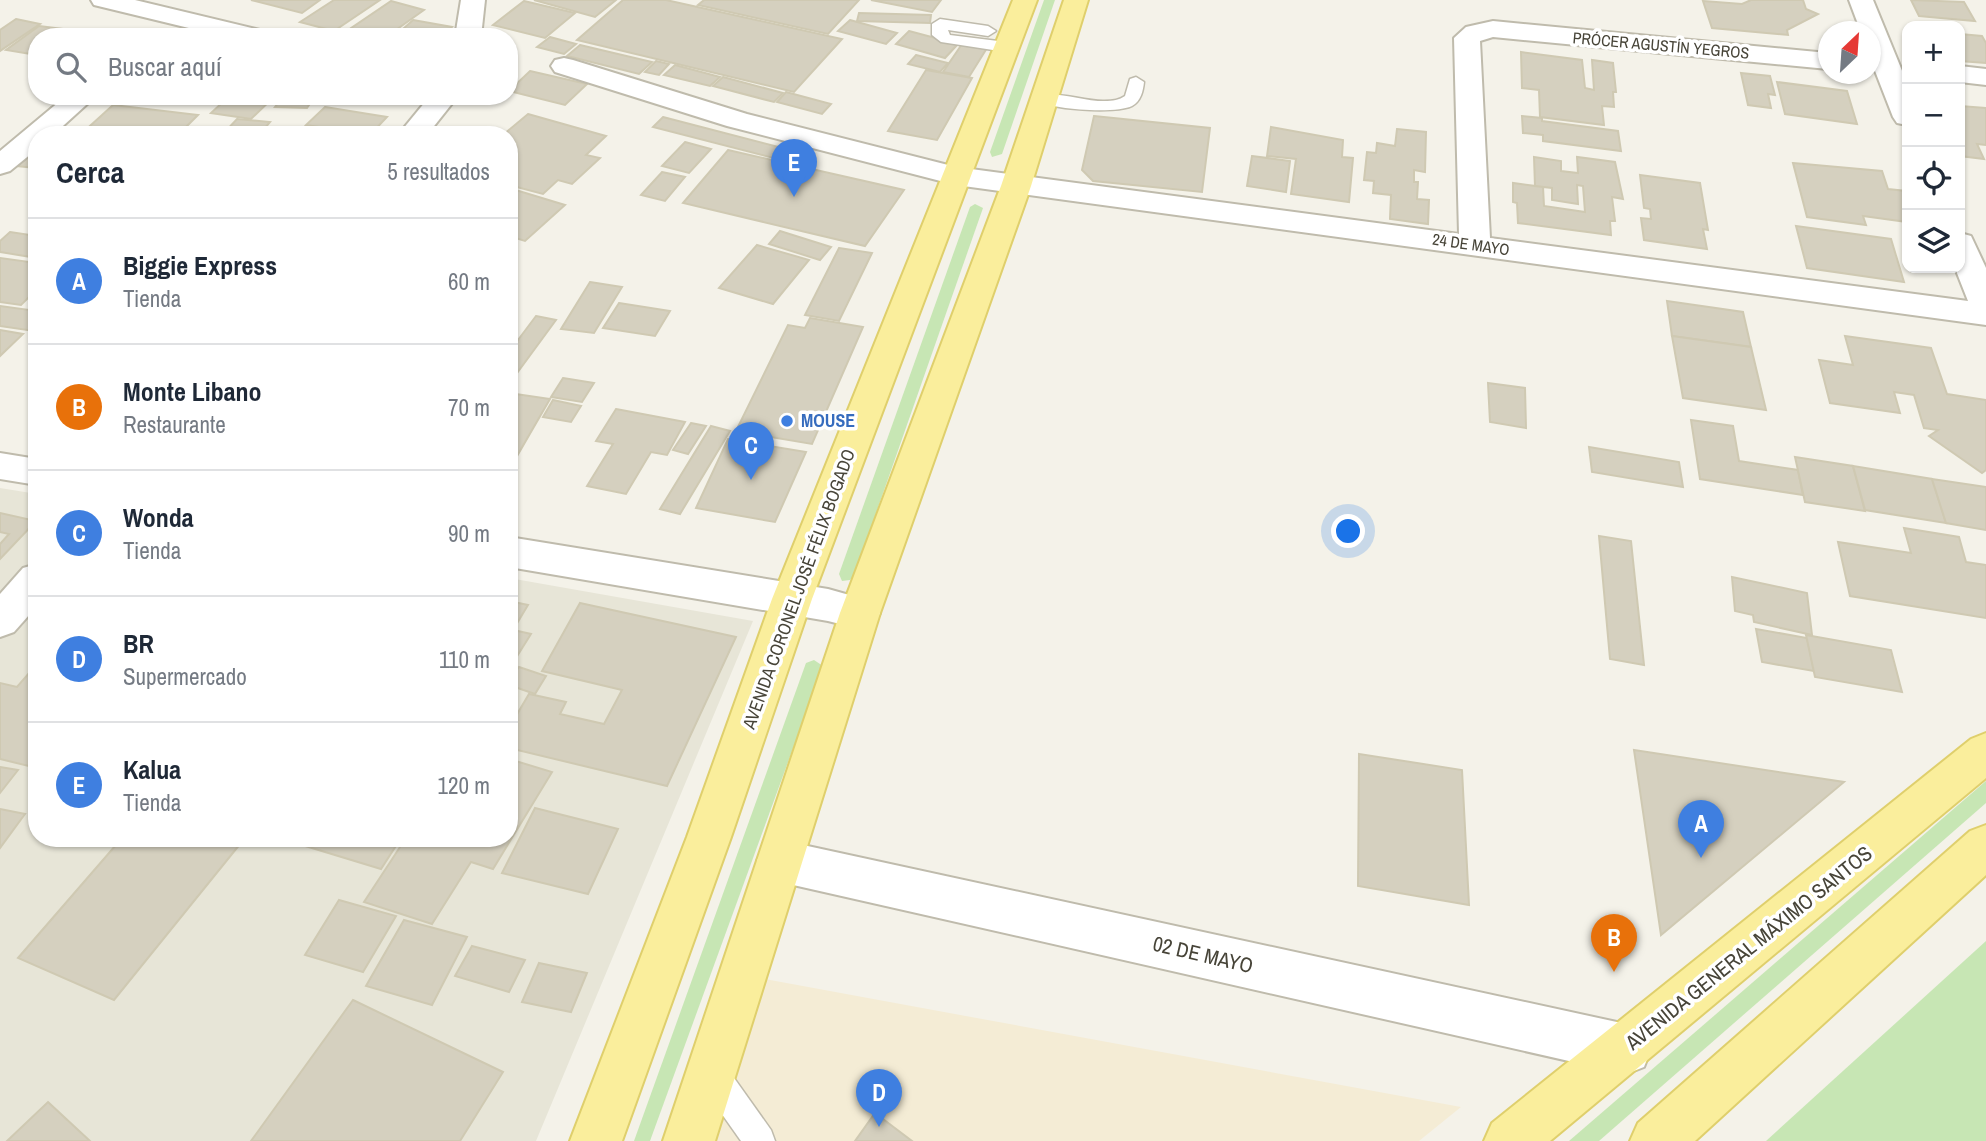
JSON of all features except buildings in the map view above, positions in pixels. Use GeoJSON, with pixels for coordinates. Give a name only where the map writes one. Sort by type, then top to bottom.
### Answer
{"type":"FeatureCollection","features":[{"type":"Feature","properties":{"kind":"main road","name":"AVENIDA CORONEL JOSÉ FÉLIX BOGADO"},"geometry":{"type":"LineString","coordinates":[[596,1141],[709,837],[792,599],[956,176],[997,39],[1025,0]]}},
{"type":"Feature","properties":{"kind":"main road"},"geometry":{"type":"LineString","coordinates":[[689,1141],[860,613],[1017,186],[1076,0]]}},
{"type":"Feature","properties":{"kind":"main road","name":"AVENIDA GENERAL MÁXIMO SANTOS"},"geometry":{"type":"LineString","coordinates":[[1510,1141],[1626,1049],[1986,752]]}},
{"type":"Feature","properties":{"kind":"main road"},"geometry":{"type":"LineString","coordinates":[[1656,1141],[1986,846]]}},
{"type":"Feature","properties":{"kind":"street"},"geometry":{"type":"LineString","coordinates":[[103,0],[222,28]]}},
{"type":"Feature","properties":{"kind":"street"},"geometry":{"type":"LineString","coordinates":[[469,28],[473,0]]}},
{"type":"Feature","properties":{"kind":"street"},"geometry":{"type":"LineString","coordinates":[[1861,0],[1902,104]]}},
{"type":"Feature","properties":{"kind":"street"},"geometry":{"type":"LineString","coordinates":[[165,28],[178,17]]}},
{"type":"Feature","properties":{"kind":"street","name":"PRÓCER AGUSTÍN YEGROS"},"geometry":{"type":"LineString","coordinates":[[1475,244],[1467,38],[1475,32],[1493,29],[1818,60]]}},
{"type":"Feature","properties":{"kind":"street","name":"24 DE MAYO"},"geometry":{"type":"LineString","coordinates":[[564,66],[737,120],[956,176],[1986,314]]}},
{"type":"Feature","properties":{"kind":"street"},"geometry":{"type":"LineString","coordinates":[[1965,75],[1986,77]]}},
{"type":"Feature","properties":{"kind":"street"},"geometry":{"type":"LineString","coordinates":[[47,126],[72,105]]}},
{"type":"Feature","properties":{"kind":"street"},"geometry":{"type":"LineString","coordinates":[[420,126],[437,105]]}},
{"type":"Feature","properties":{"kind":"street"},"geometry":{"type":"LineString","coordinates":[[0,165],[28,142]]}},
{"type":"Feature","properties":{"kind":"street"},"geometry":{"type":"LineString","coordinates":[[1965,255],[1986,306]]}},
{"type":"Feature","properties":{"kind":"street"},"geometry":{"type":"LineString","coordinates":[[0,466],[28,471]]}},
{"type":"Feature","properties":{"kind":"street"},"geometry":{"type":"LineString","coordinates":[[518,553],[792,599],[860,613]]}},
{"type":"Feature","properties":{"kind":"street"},"geometry":{"type":"LineString","coordinates":[[0,621],[28,589]]}},
{"type":"Feature","properties":{"kind":"street","name":"02 DE MAYO"},"geometry":{"type":"LineString","coordinates":[[780,861],[1626,1049]]}},
{"type":"Feature","properties":{"kind":"lane"},"geometry":{"type":"LineString","coordinates":[[1044,99],[1111,105],[1126,103],[1132,97],[1136,82]]}},
{"type":"Feature","properties":{"kind":"lane"},"geometry":{"type":"LineString","coordinates":[[711,1072],[760,1141]]}},
{"type":"Feature","properties":{"kind":"shaded area"},"geometry":{"type":"Polygon","coordinates":[[[0,488],[28,493],[28,847],[518,847],[518,580],[753,621],[536,1141],[0,1141],[0,488]]]}},
{"type":"Feature","properties":{"kind":"shaded area"},"geometry":{"type":"Polygon","coordinates":[[[748,976],[1461,1107],[1419,1141],[708,1141],[748,976]]]}},
{"type":"Feature","properties":{"kind":"green space"},"geometry":{"type":"Polygon","coordinates":[[[1044,0],[1055,0],[1002,154],[992,157],[990,152],[1044,0]]]}},
{"type":"Feature","properties":{"kind":"green space"},"geometry":{"type":"Polygon","coordinates":[[[975,204],[983,208],[854,576],[850,580],[842,581],[839,574],[970,207],[975,204]]]}},
{"type":"Feature","properties":{"kind":"green space"},"geometry":{"type":"Polygon","coordinates":[[[814,660],[823,666],[650,1141],[634,1141],[806,663],[814,660]]]}},
{"type":"Feature","properties":{"kind":"green space"},"geometry":{"type":"Polygon","coordinates":[[[1986,781],[1986,803],[1599,1141],[1569,1141],[1986,781]]]}},
{"type":"Feature","properties":{"kind":"green space"},"geometry":{"type":"Polygon","coordinates":[[[1986,941],[1986,1141],[1766,1141],[1986,941]]]}},
{"type":"Feature","properties":{"kind":"place","name":"Kalua"},"geometry":{"type":"Point","coordinates":[794,197]}},
{"type":"Feature","properties":{"kind":"place","name":"MOUSE"},"geometry":{"type":"Point","coordinates":[787,421]}},
{"type":"Feature","properties":{"kind":"place","name":"Wonda"},"geometry":{"type":"Point","coordinates":[751,480]}},
{"type":"Feature","properties":{"kind":"place","name":"Biggie Express"},"geometry":{"type":"Point","coordinates":[1701,858]}},
{"type":"Feature","properties":{"kind":"place","name":"Monte Libano"},"geometry":{"type":"Point","coordinates":[1614,972]}},
{"type":"Feature","properties":{"kind":"place","name":"BR"},"geometry":{"type":"Point","coordinates":[879,1127]}}]}
